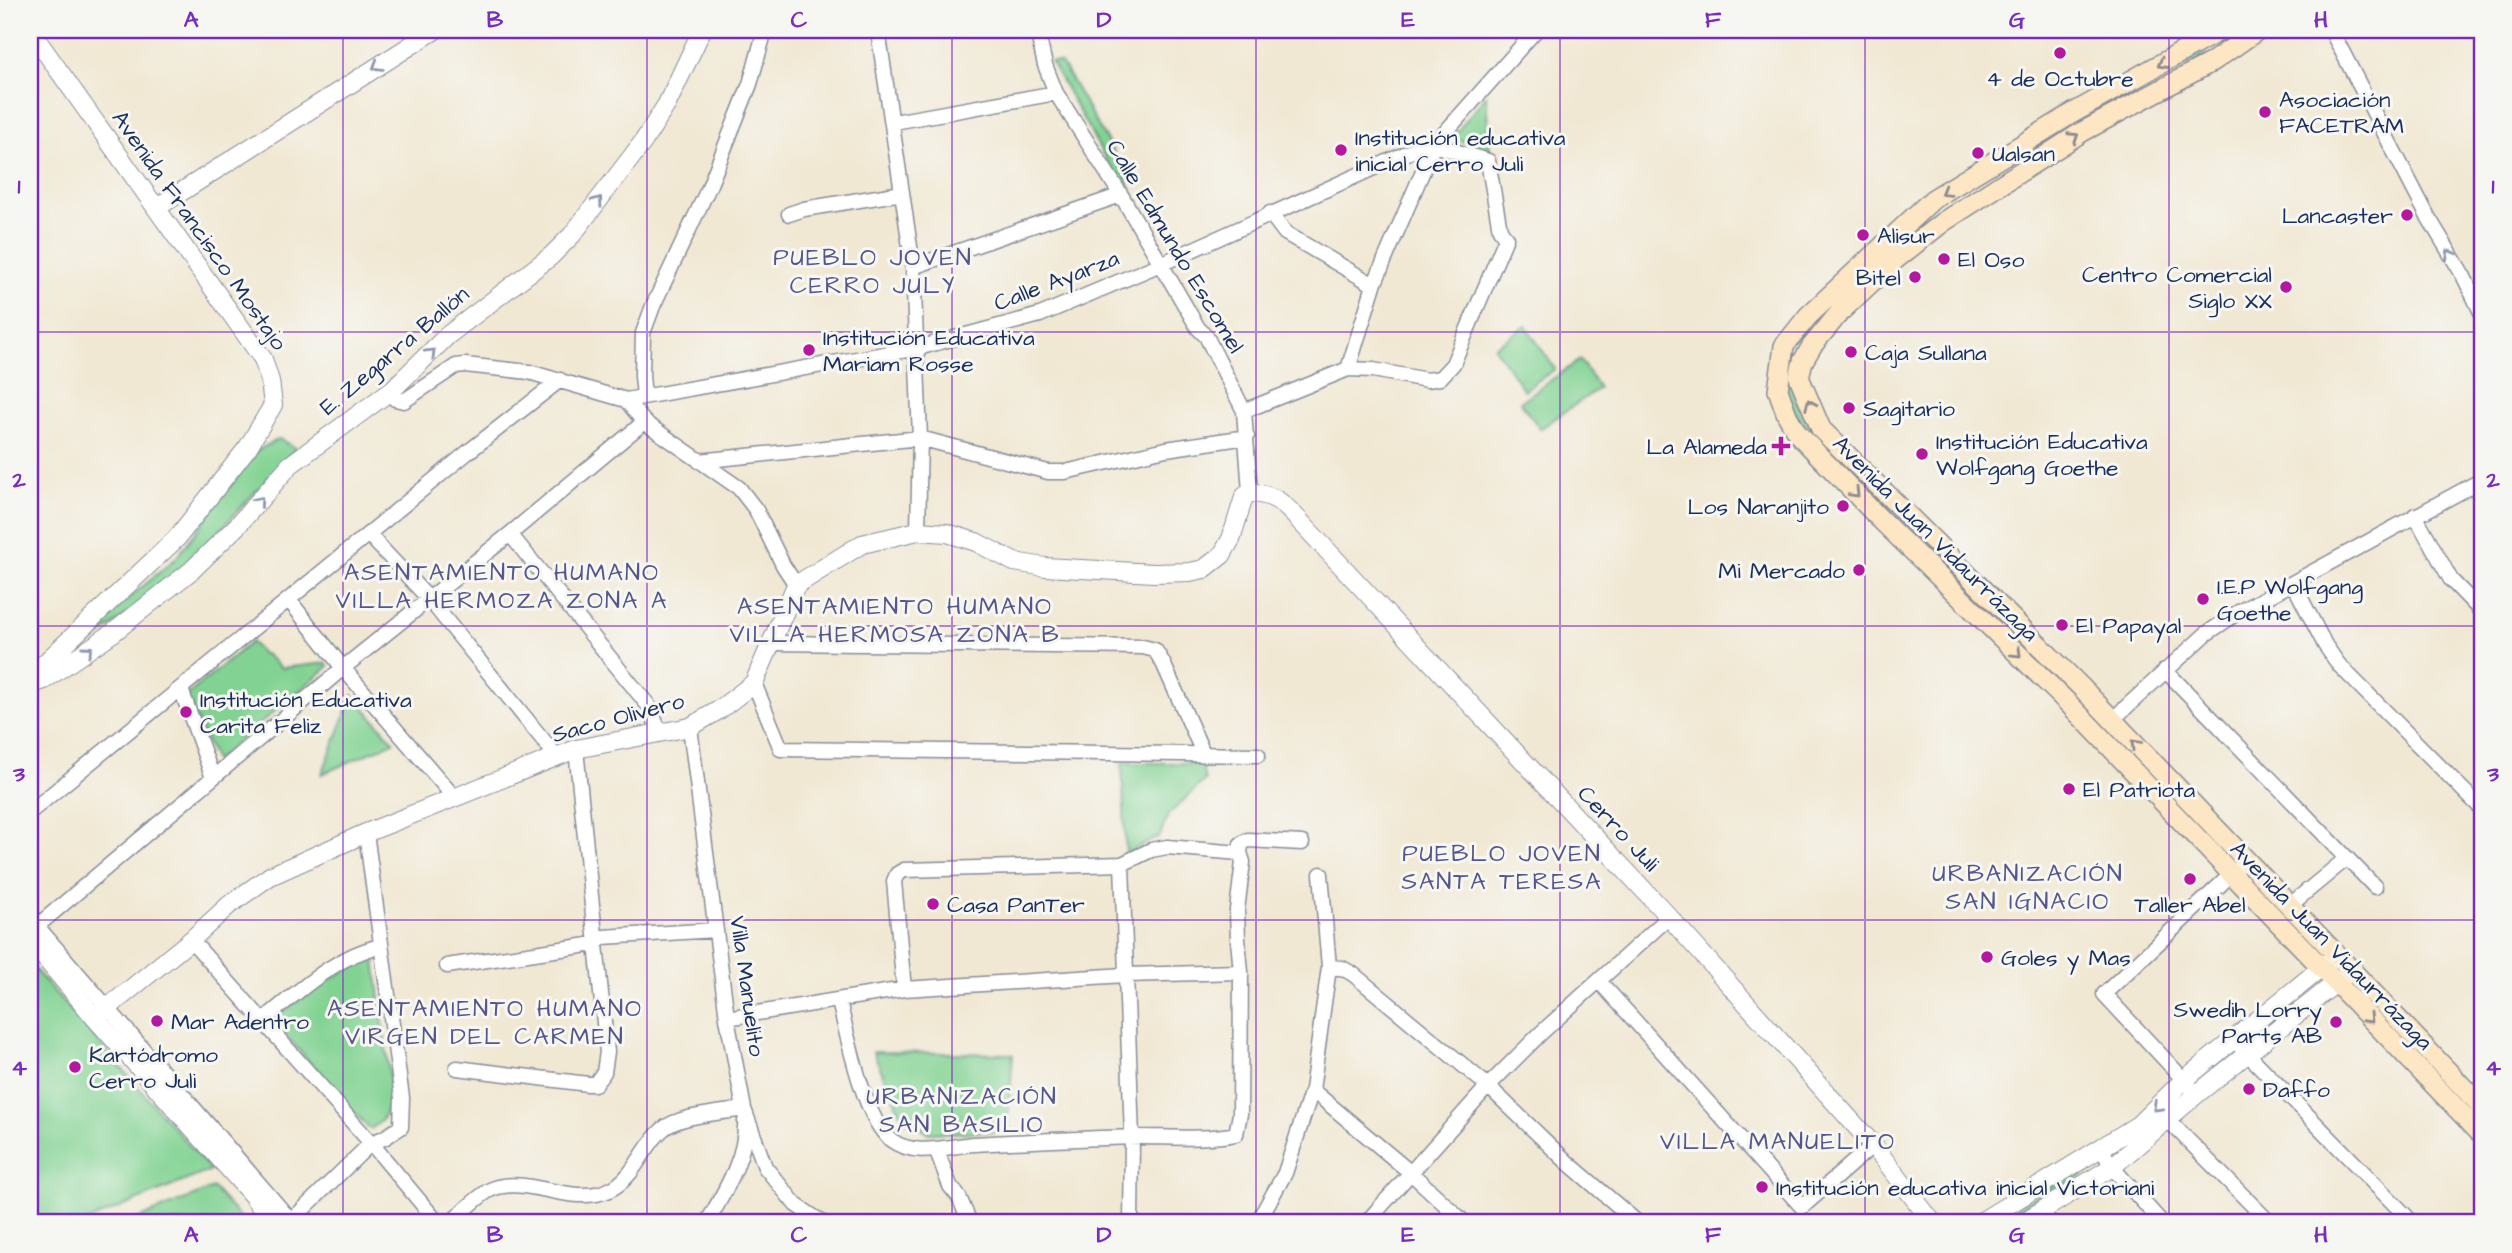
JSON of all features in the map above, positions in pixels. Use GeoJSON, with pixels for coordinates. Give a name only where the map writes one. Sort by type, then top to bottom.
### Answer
{"type":"FeatureCollection","features":[{"type":"Feature","properties":{"kind":"main road","name":"Avenida Juan Vidaurrázaga"},"geometry":{"type":"LineString","coordinates":[[2221,30],[2073,113],[1933,199],[1823,300],[1784,346],[1778,390],[1797,433],[1880,519],[2069,704],[2482,1135]]}},
{"type":"Feature","properties":{"kind":"main road","name":"Avenida Juan Vidaurrázaga"},"geometry":{"type":"LineString","coordinates":[[2258,30],[2212,62],[2082,132],[1943,222],[1896,259],[1849,303],[1812,346],[1803,361],[1799,377],[1821,429],[2112,720],[2289,906],[2353,969],[2482,1107]]}},
{"type":"Feature","properties":{"kind":"main road"},"geometry":{"type":"LineString","coordinates":[[1979,171],[1992,191]]}},
{"type":"Feature","properties":{"kind":"street","name":"Avenida Francisco Mostajo"},"geometry":{"type":"LineString","coordinates":[[30,30],[263,359],[271,381],[273,405],[248,447],[177,538],[30,677]]}},
{"type":"Feature","properties":{"kind":"street"},"geometry":{"type":"LineString","coordinates":[[156,208],[435,30]]}},
{"type":"Feature","properties":{"kind":"street","name":"E. Zegarra Ballón"},"geometry":{"type":"LineString","coordinates":[[30,685],[44,680],[114,632],[192,570],[290,466],[405,379],[448,335],[551,256],[572,234],[643,142],[667,104],[702,30]]}},
{"type":"Feature","properties":{"kind":"street"},"geometry":{"type":"LineString","coordinates":[[644,396],[643,333],[709,187],[750,84],[765,30]]}},
{"type":"Feature","properties":{"kind":"street"},"geometry":{"type":"LineString","coordinates":[[878,30],[894,122],[913,267],[920,438],[918,531]]}},
{"type":"Feature","properties":{"kind":"street","name":"Calle Edmundo Escomel"},"geometry":{"type":"LineString","coordinates":[[1037,30],[1045,65],[1056,93],[1163,263],[1198,328],[1206,335],[1244,411],[1250,492]]}},
{"type":"Feature","properties":{"kind":"street"},"geometry":{"type":"LineString","coordinates":[[1348,369],[1374,285],[1436,142],[1536,30]]}},
{"type":"Feature","properties":{"kind":"street"},"geometry":{"type":"LineString","coordinates":[[2331,30],[2374,116],[2482,314]]}},
{"type":"Feature","properties":{"kind":"street"},"geometry":{"type":"LineString","coordinates":[[894,122],[1056,93]]}},
{"type":"Feature","properties":{"kind":"street"},"geometry":{"type":"LineString","coordinates":[[1244,411],[1348,369],[1427,380],[1440,378],[1453,364],[1506,239],[1500,230],[1488,161],[1436,142]]}},
{"type":"Feature","properties":{"kind":"street","name":"Calle Ayarza"},"geometry":{"type":"LineString","coordinates":[[626,400],[918,348],[1040,315],[1436,142]]}},
{"type":"Feature","properties":{"kind":"street"},"geometry":{"type":"LineString","coordinates":[[789,214],[804,209],[902,193]]}},
{"type":"Feature","properties":{"kind":"street"},"geometry":{"type":"LineString","coordinates":[[913,267],[1121,195]]}},
{"type":"Feature","properties":{"kind":"street"},"geometry":{"type":"LineString","coordinates":[[1270,213],[1285,233],[1374,285]]}},
{"type":"Feature","properties":{"kind":"street"},"geometry":{"type":"LineString","coordinates":[[388,392],[395,399],[404,401],[456,366],[465,365],[529,372],[626,400],[644,422],[738,488],[756,510],[783,565],[796,584],[862,544],[918,531],[960,536],[1014,562],[1035,566],[1154,573],[1190,572],[1204,569],[1222,555],[1231,539],[1244,498],[1250,492]]}},
{"type":"Feature","properties":{"kind":"street"},"geometry":{"type":"LineString","coordinates":[[30,812],[560,380]]}},
{"type":"Feature","properties":{"kind":"street"},"geometry":{"type":"LineString","coordinates":[[272,1223],[253,1196],[32,929],[343,668],[644,422]]}},
{"type":"Feature","properties":{"kind":"street"},"geometry":{"type":"LineString","coordinates":[[699,460],[920,438],[1056,472],[1166,449],[1247,437]]}},
{"type":"Feature","properties":{"kind":"street"},"geometry":{"type":"LineString","coordinates":[[2112,720],[2206,634],[2226,620],[2482,480]]}},
{"type":"Feature","properties":{"kind":"street","name":"Cerro Juli"},"geometry":{"type":"LineString","coordinates":[[1250,492],[1272,495],[1280,500],[1669,917],[1873,1145],[1933,1223]]}},
{"type":"Feature","properties":{"kind":"street"},"geometry":{"type":"LineString","coordinates":[[2415,515],[2451,580],[2482,612]]}},
{"type":"Feature","properties":{"kind":"street"},"geometry":{"type":"LineString","coordinates":[[368,534],[429,599],[557,757]]}},
{"type":"Feature","properties":{"kind":"street"},"geometry":{"type":"LineString","coordinates":[[510,534],[648,705],[660,732]]}},
{"type":"Feature","properties":{"kind":"street"},"geometry":{"type":"LineString","coordinates":[[2293,583],[2325,645],[2339,665],[2482,810]]}},
{"type":"Feature","properties":{"kind":"street","name":"Saco Olivero"},"geometry":{"type":"LineString","coordinates":[[102,1013],[214,918],[270,876],[366,833],[557,757],[576,750],[690,727],[719,710],[754,683],[796,584]]}},
{"type":"Feature","properties":{"kind":"street"},"geometry":{"type":"LineString","coordinates":[[289,600],[343,668],[454,797]]}},
{"type":"Feature","properties":{"kind":"street"},"geometry":{"type":"LineString","coordinates":[[771,643],[1143,647],[1155,650],[1203,755]]}},
{"type":"Feature","properties":{"kind":"street"},"geometry":{"type":"LineString","coordinates":[[2165,670],[2375,887]]}},
{"type":"Feature","properties":{"kind":"street"},"geometry":{"type":"LineString","coordinates":[[754,683],[781,749],[1258,755]]}},
{"type":"Feature","properties":{"kind":"street"},"geometry":{"type":"LineString","coordinates":[[181,689],[213,778]]}},
{"type":"Feature","properties":{"kind":"street","name":"Villa Manuelito"},"geometry":{"type":"LineString","coordinates":[[690,727],[727,1018],[744,1109],[765,1167],[796,1205],[823,1223]]}},
{"type":"Feature","properties":{"kind":"street"},"geometry":{"type":"LineString","coordinates":[[457,1068],[595,1084],[604,1072],[607,1052],[576,750]]}},
{"type":"Feature","properties":{"kind":"street"},"geometry":{"type":"LineString","coordinates":[[102,1013],[291,1222],[371,1143],[401,1127],[402,1097],[366,833]]}},
{"type":"Feature","properties":{"kind":"street"},"geometry":{"type":"LineString","coordinates":[[839,1001],[855,1072],[878,1123],[889,1139],[904,1147],[937,1150],[957,1145],[1236,1134],[1240,1114],[1241,972],[1237,930],[1242,841],[1302,843]]}},
{"type":"Feature","properties":{"kind":"street"},"geometry":{"type":"LineString","coordinates":[[904,989],[894,881],[897,874],[904,870],[1122,864],[1151,850],[1167,847],[1240,853]]}},
{"type":"Feature","properties":{"kind":"street"},"geometry":{"type":"LineString","coordinates":[[2289,906],[2347,858]]}},
{"type":"Feature","properties":{"kind":"street"},"geometry":{"type":"LineString","coordinates":[[2197,1094],[2104,994],[2245,860]]}},
{"type":"Feature","properties":{"kind":"street"},"geometry":{"type":"LineString","coordinates":[[1122,864],[1132,1137],[1131,1223]]}},
{"type":"Feature","properties":{"kind":"street"},"geometry":{"type":"LineString","coordinates":[[1261,1223],[1262,1214],[1285,1173],[1312,1090],[1329,967],[1321,874]]}},
{"type":"Feature","properties":{"kind":"street"},"geometry":{"type":"LineString","coordinates":[[1366,1223],[1488,1086],[1541,1032],[1669,917]]}},
{"type":"Feature","properties":{"kind":"street"},"geometry":{"type":"LineString","coordinates":[[447,966],[595,944],[603,937],[716,930]]}},
{"type":"Feature","properties":{"kind":"street"},"geometry":{"type":"LineString","coordinates":[[191,940],[371,1143],[438,1223]]}},
{"type":"Feature","properties":{"kind":"street"},"geometry":{"type":"LineString","coordinates":[[262,1021],[316,978],[343,961],[381,946]]}},
{"type":"Feature","properties":{"kind":"street"},"geometry":{"type":"LineString","coordinates":[[1979,1223],[2138,1125],[2184,1080],[2337,955]]}},
{"type":"Feature","properties":{"kind":"street"},"geometry":{"type":"LineString","coordinates":[[1329,967],[1342,968],[1353,974],[1488,1086],[1567,1162],[1638,1223]]}},
{"type":"Feature","properties":{"kind":"street"},"geometry":{"type":"LineString","coordinates":[[2022,1223],[2046,1217],[2112,1167],[2197,1094],[2353,969]]}},
{"type":"Feature","properties":{"kind":"street"},"geometry":{"type":"LineString","coordinates":[[727,1018],[904,989],[1125,975],[1241,972]]}},
{"type":"Feature","properties":{"kind":"street"},"geometry":{"type":"LineString","coordinates":[[1599,981],[1802,1207],[1873,1145]]}},
{"type":"Feature","properties":{"kind":"street"},"geometry":{"type":"LineString","coordinates":[[2234,1040],[2406,1216]]}},
{"type":"Feature","properties":{"kind":"street"},"geometry":{"type":"LineString","coordinates":[[1312,1090],[1465,1223]]}},
{"type":"Feature","properties":{"kind":"street"},"geometry":{"type":"LineString","coordinates":[[450,1223],[491,1189],[515,1186],[586,1197],[607,1192],[621,1184],[648,1146],[662,1130],[673,1123],[744,1109],[746,1136],[741,1155],[707,1223]]}},
{"type":"Feature","properties":{"kind":"street"},"geometry":{"type":"LineString","coordinates":[[2168,1120],[2270,1223]]}},
{"type":"Feature","properties":{"kind":"street"},"geometry":{"type":"LineString","coordinates":[[2101,1148],[2112,1167],[2162,1223]]}},
{"type":"Feature","properties":{"kind":"street"},"geometry":{"type":"LineString","coordinates":[[937,1150],[950,1186],[959,1197],[970,1223]]}},
{"type":"Feature","properties":{"kind":"green space"},"geometry":{"type":"Polygon","coordinates":[[[2202,51],[2206,55],[2082,122],[2080,118],[2202,51]]]}},
{"type":"Feature","properties":{"kind":"green space"},"geometry":{"type":"Polygon","coordinates":[[[1051,62],[1061,63],[1124,170],[1136,206],[1112,170],[1051,62]]]}},
{"type":"Feature","properties":{"kind":"green space"},"geometry":{"type":"Polygon","coordinates":[[[1486,95],[1490,155],[1453,137],[1486,95]]]}},
{"type":"Feature","properties":{"kind":"green space"},"geometry":{"type":"Polygon","coordinates":[[[1526,326],[1555,369],[1524,390],[1494,347],[1526,326]]]}},
{"type":"Feature","properties":{"kind":"green space"},"geometry":{"type":"Polygon","coordinates":[[[1580,360],[1599,388],[1540,429],[1520,402],[1580,360]]]}},
{"type":"Feature","properties":{"kind":"green space"},"geometry":{"type":"Polygon","coordinates":[[[1787,372],[1793,376],[1794,397],[1808,427],[1886,505],[1881,510],[1803,430],[1788,398],[1787,372]]]}},
{"type":"Feature","properties":{"kind":"green space"},"geometry":{"type":"Polygon","coordinates":[[[279,439],[296,448],[184,569],[89,644],[81,639],[176,558],[258,450],[279,439]]]}},
{"type":"Feature","properties":{"kind":"green space"},"geometry":{"type":"Polygon","coordinates":[[[1897,515],[2066,681],[2062,685],[1891,521],[1897,515]]]}},
{"type":"Feature","properties":{"kind":"green space"},"geometry":{"type":"Polygon","coordinates":[[[251,642],[281,668],[327,663],[328,667],[215,761],[186,696],[251,642]]]}},
{"type":"Feature","properties":{"kind":"green space"},"geometry":{"type":"Polygon","coordinates":[[[353,695],[394,742],[322,774],[353,695]]]}},
{"type":"Feature","properties":{"kind":"green space"},"geometry":{"type":"Polygon","coordinates":[[[1122,763],[1201,763],[1205,780],[1168,815],[1160,836],[1126,854],[1122,763]]]}},
{"type":"Feature","properties":{"kind":"green space"},"geometry":{"type":"Polygon","coordinates":[[[372,957],[375,959],[392,1096],[382,1120],[371,1129],[275,1023],[275,1018],[318,985],[372,957]]]}},
{"type":"Feature","properties":{"kind":"green space","name":"Kartódromo Cerro Juli"},"geometry":{"type":"Polygon","coordinates":[[[30,964],[211,1170],[83,1223],[30,1223],[30,964]]]}},
{"type":"Feature","properties":{"kind":"green space"},"geometry":{"type":"Polygon","coordinates":[[[873,1052],[1013,1054],[1007,1132],[929,1133],[903,1119],[873,1052]]]}},
{"type":"Feature","properties":{"kind":"green space"},"geometry":{"type":"Polygon","coordinates":[[[2091,1162],[2094,1168],[2002,1223],[1991,1223],[2091,1162]]]}},
{"type":"Feature","properties":{"kind":"green space"},"geometry":{"type":"Polygon","coordinates":[[[213,1188],[245,1223],[128,1223],[213,1188]]]}},
{"type":"Feature","properties":{"kind":"place","name":"4 de Octubre"},"geometry":{"type":"Point","coordinates":[2060,53]}},
{"type":"Feature","properties":{"kind":"place","name":"Asociación FACETRAM"},"geometry":{"type":"Point","coordinates":[2265,112]}},
{"type":"Feature","properties":{"kind":"place","name":"Institución educativa inicial Cerro Juli"},"geometry":{"type":"Point","coordinates":[1341,150]}},
{"type":"Feature","properties":{"kind":"place","name":"Ualsan"},"geometry":{"type":"Point","coordinates":[1978,153]}},
{"type":"Feature","properties":{"kind":"place","name":"Lancaster"},"geometry":{"type":"Point","coordinates":[2407,215]}},
{"type":"Feature","properties":{"kind":"place","name":"Alisur"},"geometry":{"type":"Point","coordinates":[1863,235]}},
{"type":"Feature","properties":{"kind":"place","name":"El Oso"},"geometry":{"type":"Point","coordinates":[1944,259]}},
{"type":"Feature","properties":{"kind":"place","name":"Bitel"},"geometry":{"type":"Point","coordinates":[1915,277]}},
{"type":"Feature","properties":{"kind":"place","name":"Centro Comercial Siglo XX"},"geometry":{"type":"Point","coordinates":[2286,287]}},
{"type":"Feature","properties":{"kind":"place","name":"Institución Educativa Mariam Rosse"},"geometry":{"type":"Point","coordinates":[809,350]}},
{"type":"Feature","properties":{"kind":"place","name":"Caja Sullana"},"geometry":{"type":"Point","coordinates":[1851,352]}},
{"type":"Feature","properties":{"kind":"place","name":"Sagitario"},"geometry":{"type":"Point","coordinates":[1849,408]}},
{"type":"Feature","properties":{"kind":"place","name":"La Alameda"},"geometry":{"type":"Point","coordinates":[1781,446]}},
{"type":"Feature","properties":{"kind":"place","name":"Institución Educativa Wolfgang Goethe"},"geometry":{"type":"Point","coordinates":[1922,454]}},
{"type":"Feature","properties":{"kind":"place","name":"Los Naranjito"},"geometry":{"type":"Point","coordinates":[1843,506]}},
{"type":"Feature","properties":{"kind":"place","name":"Mi Mercado"},"geometry":{"type":"Point","coordinates":[1859,570]}},
{"type":"Feature","properties":{"kind":"place","name":"I.E.P Wolfgang Goethe"},"geometry":{"type":"Point","coordinates":[2203,599]}},
{"type":"Feature","properties":{"kind":"place","name":"El Papayal"},"geometry":{"type":"Point","coordinates":[2062,625]}},
{"type":"Feature","properties":{"kind":"place","name":"Institución Educativa Carita Feliz"},"geometry":{"type":"Point","coordinates":[186,712]}},
{"type":"Feature","properties":{"kind":"place","name":"El Patriota"},"geometry":{"type":"Point","coordinates":[2069,789]}},
{"type":"Feature","properties":{"kind":"place","name":"Taller Abel"},"geometry":{"type":"Point","coordinates":[2190,879]}},
{"type":"Feature","properties":{"kind":"place","name":"Casa PanTer"},"geometry":{"type":"Point","coordinates":[933,904]}},
{"type":"Feature","properties":{"kind":"place","name":"Goles y Mas"},"geometry":{"type":"Point","coordinates":[1987,957]}},
{"type":"Feature","properties":{"kind":"place","name":"Mar Adentro"},"geometry":{"type":"Point","coordinates":[157,1021]}},
{"type":"Feature","properties":{"kind":"place","name":"Swedih Lorry Parts AB"},"geometry":{"type":"Point","coordinates":[2336,1022]}},
{"type":"Feature","properties":{"kind":"place","name":"Kartódromo Cerro Juli"},"geometry":{"type":"Point","coordinates":[75,1067]}},
{"type":"Feature","properties":{"kind":"place","name":"Daffo"},"geometry":{"type":"Point","coordinates":[2249,1089]}},
{"type":"Feature","properties":{"kind":"place","name":"Institución educativa inicial Victoriani"},"geometry":{"type":"Point","coordinates":[1762,1187]}},
{"type":"Feature","properties":{"kind":"district","name":"PUEBLO JOVEN CERRO JULY"},"geometry":{"type":"Point","coordinates":[873,271]}},
{"type":"Feature","properties":{"kind":"district","name":"ASENTAMIENTO HUMANO VILLA HERMOZA ZONA A"},"geometry":{"type":"Point","coordinates":[502,586]}},
{"type":"Feature","properties":{"kind":"district","name":"ASENTAMIENTO HUMANO VILLA HERMOSA ZONA B"},"geometry":{"type":"Point","coordinates":[895,620]}},
{"type":"Feature","properties":{"kind":"district","name":"PUEBLO JOVEN SANTA TERESA"},"geometry":{"type":"Point","coordinates":[1502,867]}},
{"type":"Feature","properties":{"kind":"district","name":"URBANIZACIÓN SAN IGNACIO"},"geometry":{"type":"Point","coordinates":[2028,887]}},
{"type":"Feature","properties":{"kind":"district","name":"ASENTAMIENTO HUMANO VIRGEN DEL CARMEN"},"geometry":{"type":"Point","coordinates":[485,1022]}},
{"type":"Feature","properties":{"kind":"district","name":"URBANIZACIÓN SAN BASILIO"},"geometry":{"type":"Point","coordinates":[962,1110]}},
{"type":"Feature","properties":{"kind":"district","name":"VILLA MANUELITO"},"geometry":{"type":"Point","coordinates":[1778,1141]}}]}
